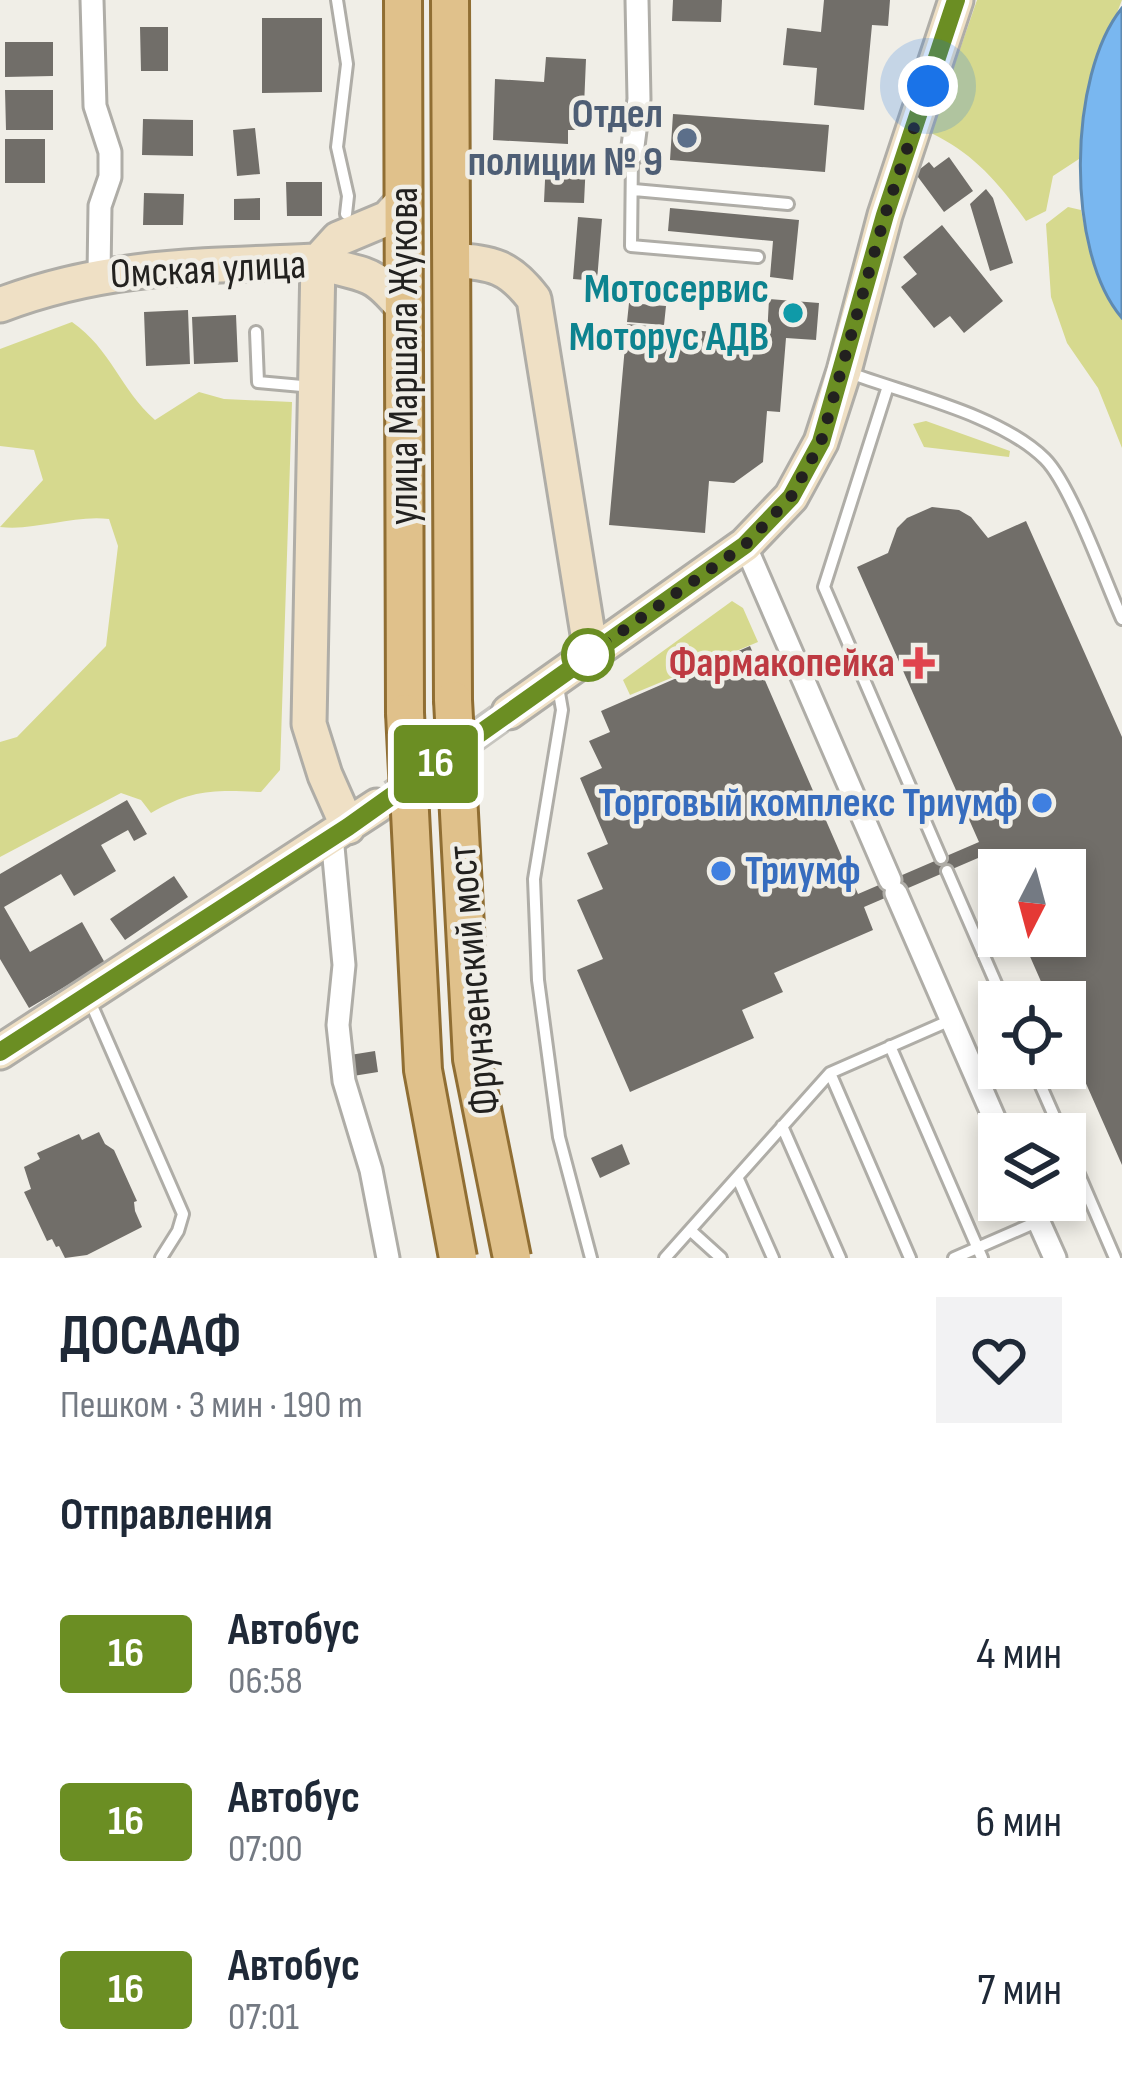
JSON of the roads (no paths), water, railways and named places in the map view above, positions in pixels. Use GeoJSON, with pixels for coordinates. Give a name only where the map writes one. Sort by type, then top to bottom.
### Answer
{"type":"FeatureCollection","features":[{"type":"Feature","properties":{"kind":"main road","name":"улица Маршала Жукова"},"geometry":{"type":"LineString","coordinates":[[403,0],[405,712]]}},
{"type":"Feature","properties":{"kind":"main road","name":"улица Маршала Жукова"},"geometry":{"type":"LineString","coordinates":[[450,0],[453,700]]}},
{"type":"Feature","properties":{"kind":"main road","name":"Фрунзенский мост"},"geometry":{"type":"LineString","coordinates":[[453,700],[472,1059],[512,1258]]}},
{"type":"Feature","properties":{"kind":"main road","name":"Фрунзенский мост"},"geometry":{"type":"LineString","coordinates":[[405,712],[423,1070],[458,1258]]}},
{"type":"Feature","properties":{"kind":"street"},"geometry":{"type":"LineString","coordinates":[[92,0],[95,106],[110,152],[110,177],[100,206],[99,274]]}},
{"type":"Feature","properties":{"kind":"street"},"geometry":{"type":"LineString","coordinates":[[632,154],[639,99],[637,0]]}},
{"type":"Feature","properties":{"kind":"street"},"geometry":{"type":"LineString","coordinates":[[509,712],[745,545],[791,497],[821,442],[885,215],[956,0]]}},
{"type":"Feature","properties":{"kind":"street"},"geometry":{"type":"LineString","coordinates":[[388,1258],[370,1170],[344,1081],[338,1025],[344,964],[340,832],[309,724],[318,261],[338,239],[388,218],[404,200]]}},
{"type":"Feature","properties":{"kind":"street"},"geometry":{"type":"LineString","coordinates":[[452,260],[487,262],[517,275],[534,299],[591,653]]}},
{"type":"Feature","properties":{"kind":"street","name":"Омская улица"},"geometry":{"type":"LineString","coordinates":[[0,305],[99,274],[318,261],[374,276],[404,310]]}},
{"type":"Feature","properties":{"kind":"street"},"geometry":{"type":"LineString","coordinates":[[745,545],[991,1113]]}},
{"type":"Feature","properties":{"kind":"street"},"geometry":{"type":"LineString","coordinates":[[0,1052],[376,806]]}},
{"type":"Feature","properties":{"kind":"street"},"geometry":{"type":"LineString","coordinates":[[1038,1221],[1054,1258]]}},
{"type":"Feature","properties":{"kind":"lane"},"geometry":{"type":"LineString","coordinates":[[337,0],[347,64],[337,147],[348,196],[346,214]]}},
{"type":"Feature","properties":{"kind":"lane"},"geometry":{"type":"LineString","coordinates":[[632,154],[631,246],[758,257]]}},
{"type":"Feature","properties":{"kind":"lane"},"geometry":{"type":"LineString","coordinates":[[634,190],[788,204]]}},
{"type":"Feature","properties":{"kind":"lane"},"geometry":{"type":"LineString","coordinates":[[256,332],[258,382],[316,388]]}},
{"type":"Feature","properties":{"kind":"lane"},"geometry":{"type":"LineString","coordinates":[[844,371],[1010,432],[1047,461],[1064,488],[1122,619]]}},
{"type":"Feature","properties":{"kind":"lane"},"geometry":{"type":"LineString","coordinates":[[888,386],[824,587],[941,858]]}},
{"type":"Feature","properties":{"kind":"lane"},"geometry":{"type":"LineString","coordinates":[[556,678],[562,710],[534,878],[538,980],[559,1137],[591,1258]]}},
{"type":"Feature","properties":{"kind":"lane"},"geometry":{"type":"LineString","coordinates":[[947,871],[995,981]]}},
{"type":"Feature","properties":{"kind":"lane"},"geometry":{"type":"LineString","coordinates":[[88,996],[183,1214],[161,1258]]}},
{"type":"Feature","properties":{"kind":"lane"},"geometry":{"type":"LineString","coordinates":[[665,1258],[830,1073],[951,1020]]}},
{"type":"Feature","properties":{"kind":"lane"},"geometry":{"type":"LineString","coordinates":[[890,1046],[980,1253]]}},
{"type":"Feature","properties":{"kind":"lane"},"geometry":{"type":"LineString","coordinates":[[830,1073],[910,1258]]}},
{"type":"Feature","properties":{"kind":"lane"},"geometry":{"type":"LineString","coordinates":[[782,1126],[840,1258]]}},
{"type":"Feature","properties":{"kind":"lane"},"geometry":{"type":"LineString","coordinates":[[738,1179],[773,1258]]}},
{"type":"Feature","properties":{"kind":"lane"},"geometry":{"type":"LineString","coordinates":[[1086,1191],[1115,1258]]}},
{"type":"Feature","properties":{"kind":"lane"},"geometry":{"type":"LineString","coordinates":[[954,1258],[980,1253],[1021,1221]]}},
{"type":"Feature","properties":{"kind":"lane"},"geometry":{"type":"LineString","coordinates":[[690,1230],[721,1258]]}},
{"type":"Feature","properties":{"kind":"water"},"geometry":{"type":"Polygon","coordinates":[[[1122,8],[1122,318],[1103,288],[1090,251],[1080,163],[1091,75],[1104,38],[1122,8]]]}},
{"type":"Feature","properties":{"kind":"tunnel"},"geometry":{"type":"LineString","coordinates":[[393,795],[509,712]]}},
{"type":"Feature","properties":{"kind":"place","name":"Отдел полиции № 9"},"geometry":{"type":"Point","coordinates":[687,138]}},
{"type":"Feature","properties":{"kind":"place","name":"Мотосервис Моторус АДВ"},"geometry":{"type":"Point","coordinates":[793,313]}},
{"type":"Feature","properties":{"kind":"place","name":"Фармакопейка"},"geometry":{"type":"Point","coordinates":[919,663]}},
{"type":"Feature","properties":{"kind":"place","name":"Торговый комплекс Триумф"},"geometry":{"type":"Point","coordinates":[1042,803]}},
{"type":"Feature","properties":{"kind":"place","name":"Триумф"},"geometry":{"type":"Point","coordinates":[721,871]}}]}
